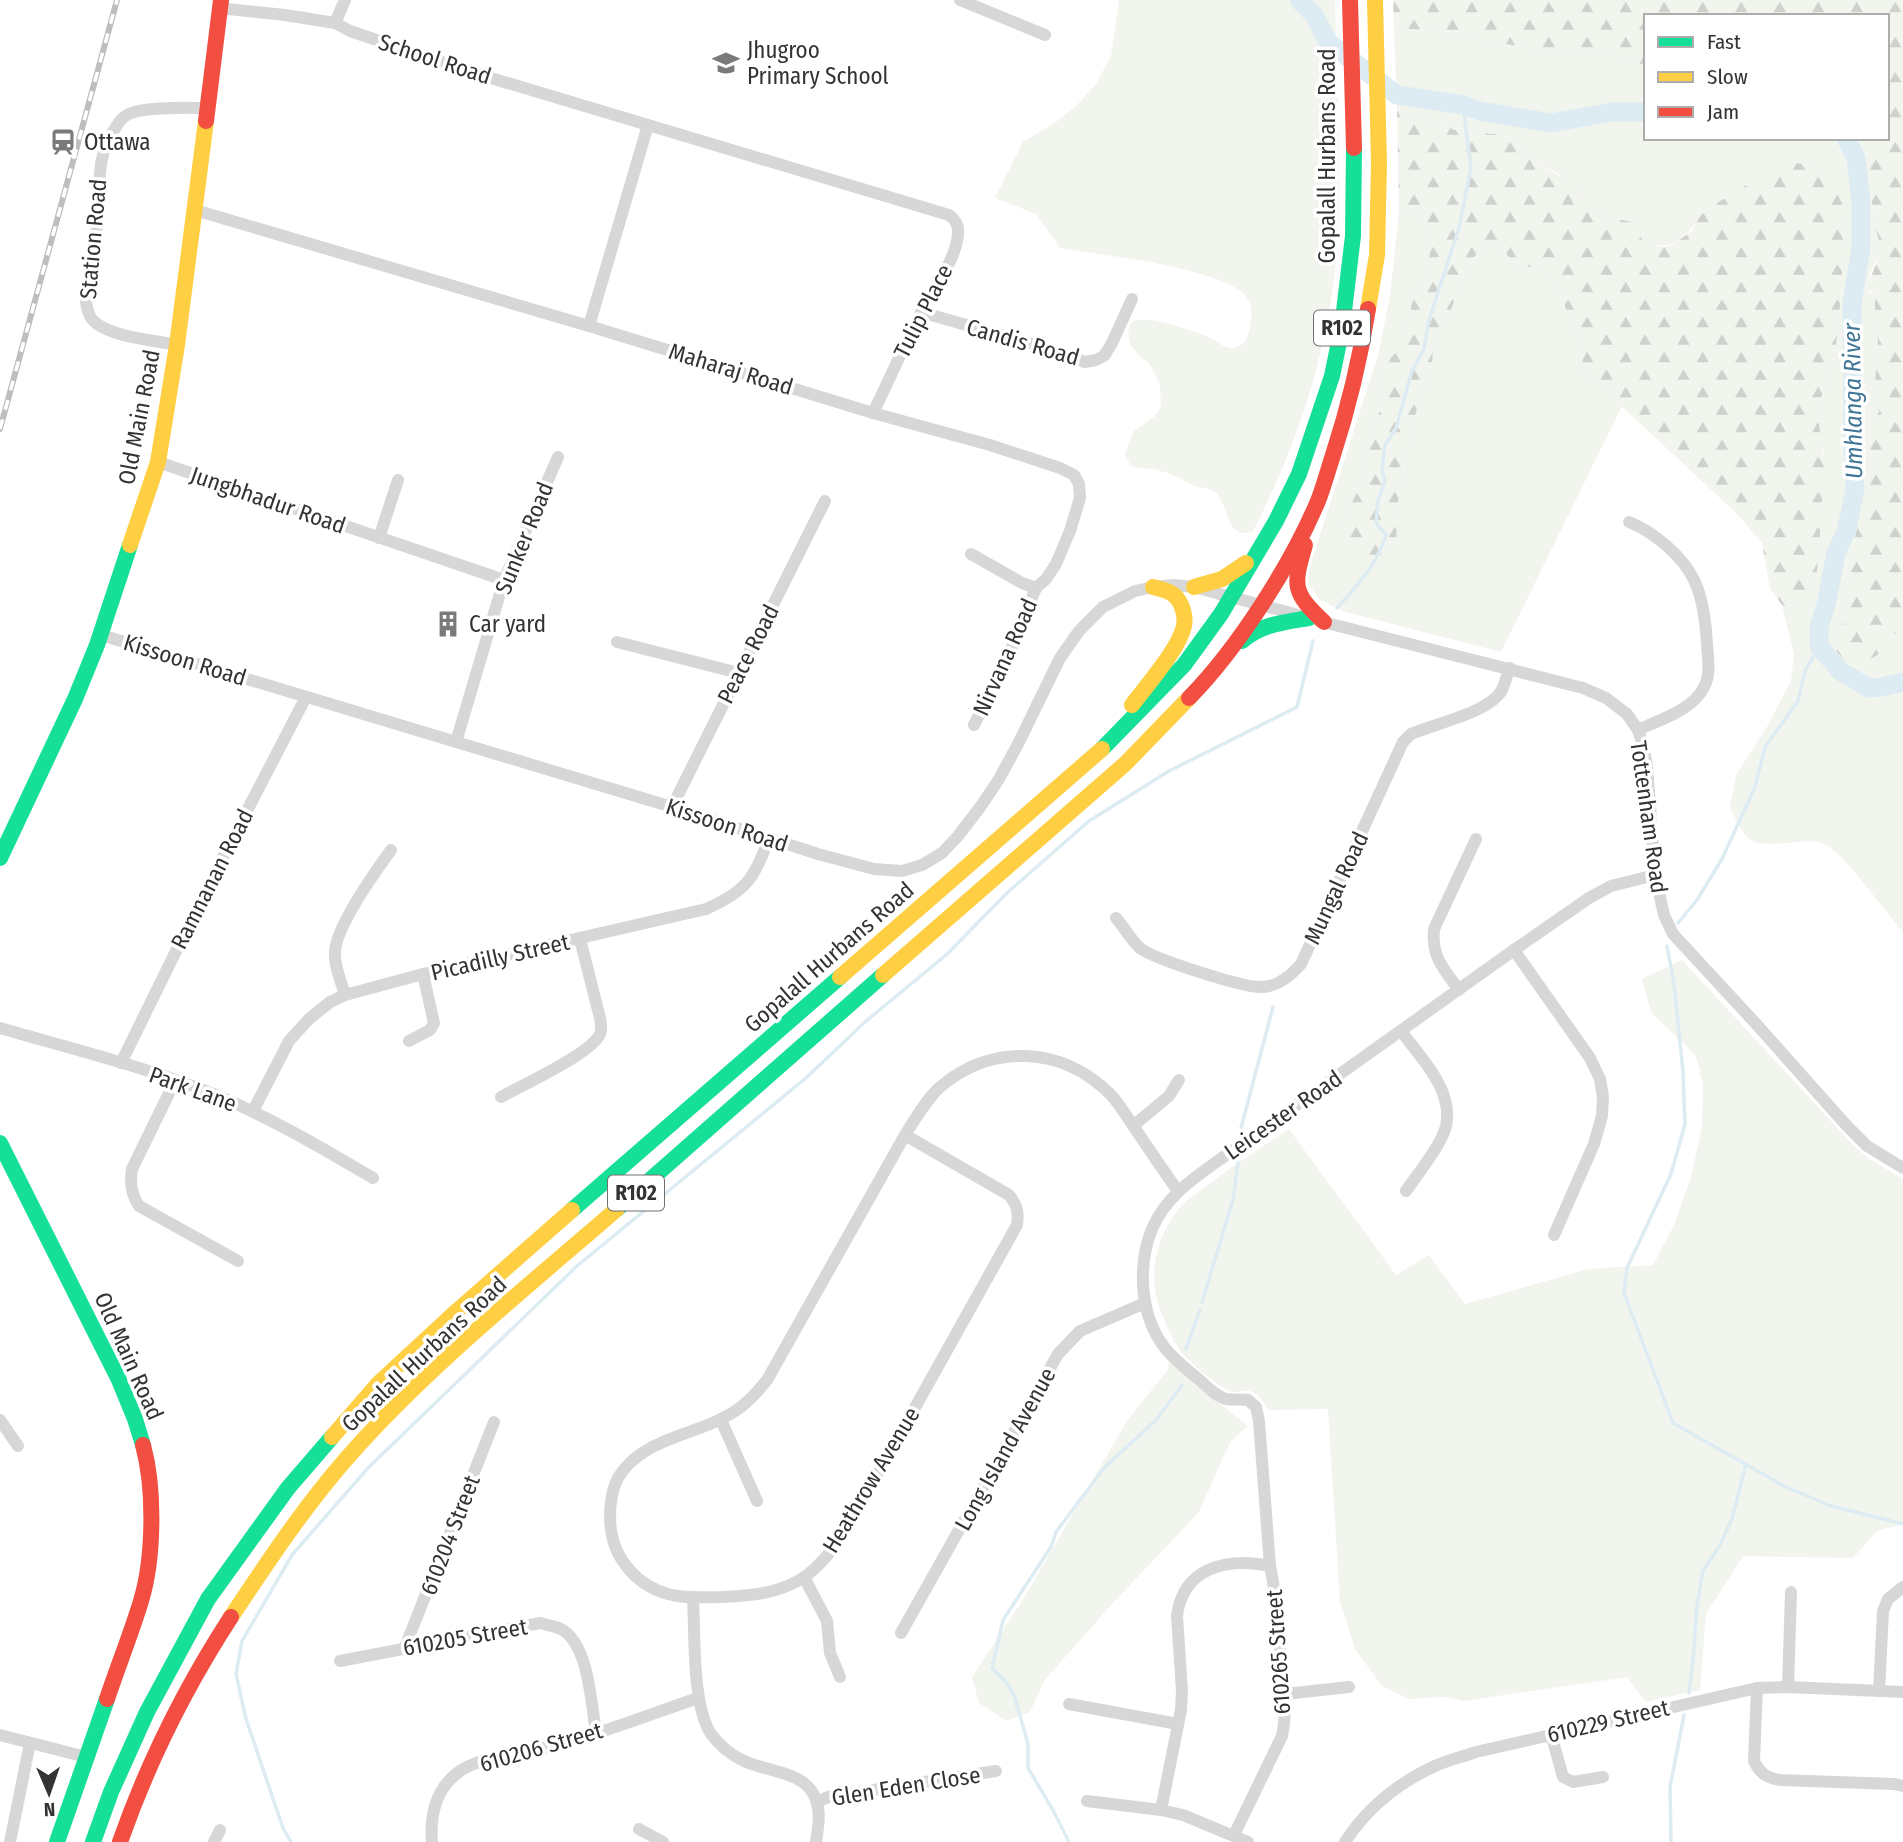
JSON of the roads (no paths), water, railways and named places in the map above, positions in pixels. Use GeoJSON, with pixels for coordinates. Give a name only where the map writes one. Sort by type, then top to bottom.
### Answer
{"type":"FeatureCollection","features":[{"type":"Feature","properties":{"kind":"main road","name":"Gopalall Hurbans Road"},"geometry":{"type":"LineString","coordinates":[[120,1842],[132,1807],[169,1723],[206,1659],[249,1590],[309,1505],[348,1457],[461,1345],[1125,764],[1179,711],[1251,620],[1293,551],[1318,500],[1362,355],[1377,255],[1379,205],[1375,0]]}},
{"type":"Feature","properties":{"kind":"main road","name":"Gopalall Hurbans Road"},"geometry":{"type":"LineString","coordinates":[[93,1842],[111,1792],[147,1712],[208,1600],[288,1488],[379,1384],[457,1311],[1097,754],[1184,665],[1231,597],[1276,521],[1299,474],[1332,376],[1342,328],[1353,236],[1354,123],[1350,2]]}},
{"type":"Feature","properties":{"kind":"main road","name":"Old Main Road"},"geometry":{"type":"LineString","coordinates":[[0,858],[75,699],[101,635],[158,462],[177,345],[207,107],[226,5]]}},
{"type":"Feature","properties":{"kind":"main road"},"geometry":{"type":"LineString","coordinates":[[1317,620],[1298,595],[1296,588],[1297,575],[1318,500]]}},
{"type":"Feature","properties":{"kind":"main road"},"geometry":{"type":"LineString","coordinates":[[1194,587],[1224,579],[1255,555]]}},
{"type":"Feature","properties":{"kind":"main road"},"geometry":{"type":"LineString","coordinates":[[1097,754],[1164,660],[1184,626],[1183,609],[1175,596],[1153,587]]}},
{"type":"Feature","properties":{"kind":"main road"},"geometry":{"type":"LineString","coordinates":[[1217,666],[1246,637],[1260,629],[1270,625],[1317,620]]}},
{"type":"Feature","properties":{"kind":"main road","name":"Old Main Road"},"geometry":{"type":"LineString","coordinates":[[0,1143],[120,1380],[146,1457],[151,1503],[150,1550],[142,1599],[57,1842]]}},
{"type":"Feature","properties":{"kind":"street"},"geometry":{"type":"LineString","coordinates":[[335,23],[345,0]]}},
{"type":"Feature","properties":{"kind":"street"},"geometry":{"type":"LineString","coordinates":[[960,0],[979,4],[1045,35]]}},
{"type":"Feature","properties":{"kind":"street","name":"School Road"},"geometry":{"type":"LineString","coordinates":[[226,5],[335,23],[350,32],[471,72],[944,213]]}},
{"type":"Feature","properties":{"kind":"street","name":"Station Road"},"geometry":{"type":"LineString","coordinates":[[177,345],[107,330],[89,314],[86,302],[98,217],[99,171],[108,139],[122,118],[130,113],[207,107]]}},
{"type":"Feature","properties":{"kind":"street"},"geometry":{"type":"LineString","coordinates":[[589,326],[648,125]]}},
{"type":"Feature","properties":{"kind":"street","name":"Maharaj Road"},"geometry":{"type":"LineString","coordinates":[[195,210],[1060,468],[1074,475],[1079,484],[1080,498],[1056,564],[1046,579],[1035,588]]}},
{"type":"Feature","properties":{"kind":"street","name":"Tulip Place"},"geometry":{"type":"LineString","coordinates":[[873,413],[956,244],[956,223],[944,213]]}},
{"type":"Feature","properties":{"kind":"street","name":"Candis Road"},"geometry":{"type":"LineString","coordinates":[[921,312],[1085,362],[1104,356],[1132,299]]}},
{"type":"Feature","properties":{"kind":"street","name":"Sunker Road"},"geometry":{"type":"LineString","coordinates":[[456,742],[504,580],[558,457]]}},
{"type":"Feature","properties":{"kind":"street","name":"Jungbhadur Road"},"geometry":{"type":"LineString","coordinates":[[158,462],[504,580]]}},
{"type":"Feature","properties":{"kind":"street"},"geometry":{"type":"LineString","coordinates":[[379,538],[398,480]]}},
{"type":"Feature","properties":{"kind":"street","name":"Peace Road"},"geometry":{"type":"LineString","coordinates":[[671,807],[825,500]]}},
{"type":"Feature","properties":{"kind":"street"},"geometry":{"type":"LineString","coordinates":[[1629,522],[1656,536],[1695,581],[1706,633],[1709,668],[1705,686],[1697,697],[1684,708],[1638,730]]}},
{"type":"Feature","properties":{"kind":"street"},"geometry":{"type":"LineString","coordinates":[[971,554],[1035,588]]}},
{"type":"Feature","properties":{"kind":"street","name":"Kissoon Road"},"geometry":{"type":"LineString","coordinates":[[101,635],[769,839],[874,869],[902,871],[922,865],[942,853],[966,826],[999,779],[1060,658],[1079,631],[1103,607],[1135,591],[1174,585],[1194,587],[1261,604]]}},
{"type":"Feature","properties":{"kind":"street","name":"Nirvana Road"},"geometry":{"type":"LineString","coordinates":[[974,725],[1009,654],[1035,588]]}},
{"type":"Feature","properties":{"kind":"street","name":"Tottenham Road"},"geometry":{"type":"LineString","coordinates":[[1261,604],[1583,688],[1606,698],[1628,714],[1638,730],[1647,766],[1655,875],[1664,915],[1673,934],[1857,1136],[1876,1152],[1903,1168]]}},
{"type":"Feature","properties":{"kind":"street"},"geometry":{"type":"LineString","coordinates":[[617,642],[739,673]]}},
{"type":"Feature","properties":{"kind":"street","name":"Mungal Road"},"geometry":{"type":"LineString","coordinates":[[1116,918],[1141,949],[1164,960],[1242,985],[1261,987],[1275,984],[1290,976],[1301,964],[1403,742],[1411,734],[1493,702],[1502,690],[1510,668]]}},
{"type":"Feature","properties":{"kind":"street","name":"Ramnanan Road"},"geometry":{"type":"LineString","coordinates":[[121,1063],[209,884],[306,697]]}},
{"type":"Feature","properties":{"kind":"street","name":"Picadilly Street"},"geometry":{"type":"LineString","coordinates":[[253,1111],[289,1041],[330,1002],[345,995],[423,974],[706,909],[728,900],[744,888],[769,839]]}},
{"type":"Feature","properties":{"kind":"street"},"geometry":{"type":"LineString","coordinates":[[1459,990],[1437,958],[1433,944],[1434,929],[1476,839]]}},
{"type":"Feature","properties":{"kind":"street"},"geometry":{"type":"LineString","coordinates":[[345,995],[335,957],[338,938],[361,892],[391,850]]}},
{"type":"Feature","properties":{"kind":"street","name":"Leicester Road"},"geometry":{"type":"LineString","coordinates":[[1270,1566],[1261,1438],[1256,1407],[1248,1399],[1223,1398],[1188,1371],[1164,1346],[1145,1303],[1142,1280],[1144,1256],[1151,1230],[1161,1211],[1178,1191],[1589,898],[1611,886],[1655,875]]}},
{"type":"Feature","properties":{"kind":"street"},"geometry":{"type":"LineString","coordinates":[[501,1097],[570,1059],[599,1036],[600,1018],[580,939]]}},
{"type":"Feature","properties":{"kind":"street"},"geometry":{"type":"LineString","coordinates":[[1514,950],[1590,1058],[1600,1079],[1603,1097],[1602,1116],[1594,1144],[1554,1235]]}},
{"type":"Feature","properties":{"kind":"street"},"geometry":{"type":"LineString","coordinates":[[409,1041],[430,1030],[434,1023],[423,974]]}},
{"type":"Feature","properties":{"kind":"street","name":"Park Lane"},"geometry":{"type":"LineString","coordinates":[[0,1028],[121,1063],[253,1111],[373,1178]]}},
{"type":"Feature","properties":{"kind":"street"},"geometry":{"type":"LineString","coordinates":[[1401,1031],[1437,1082],[1445,1097],[1447,1113],[1446,1128],[1429,1159],[1406,1191]]}},
{"type":"Feature","properties":{"kind":"street","name":"Heathrow Avenue"},"geometry":{"type":"LineString","coordinates":[[905,1135],[1009,1195],[1019,1214],[1017,1225],[846,1531],[825,1559],[804,1577],[766,1593],[694,1598],[667,1594],[648,1586],[619,1558],[613,1541],[611,1499],[618,1478],[632,1462],[650,1449],[721,1420],[746,1403],[767,1380],[905,1135],[939,1088],[963,1072],[992,1059],[1017,1056],[1045,1058],[1071,1066],[1089,1076],[1111,1095],[1178,1191]]}},
{"type":"Feature","properties":{"kind":"street"},"geometry":{"type":"LineString","coordinates":[[1133,1126],[1169,1096],[1179,1080]]}},
{"type":"Feature","properties":{"kind":"street"},"geometry":{"type":"LineString","coordinates":[[175,1081],[132,1169],[130,1185],[133,1196],[139,1206],[237,1261]]}},
{"type":"Feature","properties":{"kind":"street","name":"Long Island Avenue"},"geometry":{"type":"LineString","coordinates":[[901,1633],[1058,1354],[1080,1331],[1145,1303]]}},
{"type":"Feature","properties":{"kind":"street"},"geometry":{"type":"LineString","coordinates":[[0,1420],[18,1446]]}},
{"type":"Feature","properties":{"kind":"street"},"geometry":{"type":"LineString","coordinates":[[721,1420],[757,1501]]}},
{"type":"Feature","properties":{"kind":"street","name":"610204 Street"},"geometry":{"type":"LineString","coordinates":[[405,1647],[494,1422]]}},
{"type":"Feature","properties":{"kind":"street","name":"610265 Street"},"geometry":{"type":"LineString","coordinates":[[1161,1810],[1181,1710],[1178,1616],[1184,1591],[1194,1579],[1214,1566],[1270,1566],[1275,1586],[1285,1694],[1284,1724],[1282,1736],[1234,1835]]}},
{"type":"Feature","properties":{"kind":"street"},"geometry":{"type":"LineString","coordinates":[[804,1577],[827,1621],[830,1653],[840,1676]]}},
{"type":"Feature","properties":{"kind":"street"},"geometry":{"type":"LineString","coordinates":[[1879,1691],[1883,1611],[1888,1599],[1903,1587]]}},
{"type":"Feature","properties":{"kind":"street"},"geometry":{"type":"LineString","coordinates":[[1788,1687],[1791,1592]]}},
{"type":"Feature","properties":{"kind":"street"},"geometry":{"type":"LineString","coordinates":[[694,1598],[698,1698],[704,1721],[711,1734],[732,1756],[806,1784],[817,1802],[819,1820],[816,1842]]}},
{"type":"Feature","properties":{"kind":"street","name":"610205 Street"},"geometry":{"type":"LineString","coordinates":[[341,1661],[540,1623],[564,1630],[578,1645],[586,1671],[596,1732]]}},
{"type":"Feature","properties":{"kind":"street"},"geometry":{"type":"LineString","coordinates":[[1285,1694],[1349,1687]]}},
{"type":"Feature","properties":{"kind":"street"},"geometry":{"type":"LineString","coordinates":[[1757,1688],[1754,1760],[1759,1770],[1768,1778],[1894,1784],[1903,1787]]}},
{"type":"Feature","properties":{"kind":"street","name":"610229 Street"},"geometry":{"type":"LineString","coordinates":[[1345,1842],[1359,1821],[1385,1796],[1409,1779],[1437,1765],[1476,1752],[1757,1688],[1903,1692]]}},
{"type":"Feature","properties":{"kind":"street","name":"610206 Street"},"geometry":{"type":"LineString","coordinates":[[432,1842],[433,1808],[442,1789],[457,1773],[479,1762],[564,1744],[698,1698]]}},
{"type":"Feature","properties":{"kind":"street"},"geometry":{"type":"LineString","coordinates":[[1069,1704],[1178,1724]]}},
{"type":"Feature","properties":{"kind":"street"},"geometry":{"type":"LineString","coordinates":[[1551,1734],[1563,1777],[1573,1782],[1603,1777]]}},
{"type":"Feature","properties":{"kind":"street"},"geometry":{"type":"LineString","coordinates":[[0,1735],[86,1758]]}},
{"type":"Feature","properties":{"kind":"street"},"geometry":{"type":"LineString","coordinates":[[10,1842],[30,1743]]}},
{"type":"Feature","properties":{"kind":"street","name":"Glen Eden Close"},"geometry":{"type":"LineString","coordinates":[[817,1802],[838,1796],[996,1771]]}},
{"type":"Feature","properties":{"kind":"street"},"geometry":{"type":"LineString","coordinates":[[1087,1801],[1183,1815],[1248,1842]]}},
{"type":"Feature","properties":{"kind":"street"},"geometry":{"type":"LineString","coordinates":[[639,1829],[663,1842]]}},
{"type":"Feature","properties":{"kind":"waterway","name":"Umhlanga River"},"geometry":{"type":"LineString","coordinates":[[1299,0],[1314,15],[1328,42],[1397,95],[1551,123],[1612,112],[1644,112]]}},
{"type":"Feature","properties":{"kind":"waterway"},"geometry":{"type":"LineString","coordinates":[[1337,608],[1372,566],[1386,535],[1376,523],[1378,501],[1385,481],[1382,471],[1385,445],[1396,428],[1412,371],[1424,349],[1429,320],[1459,228],[1471,168],[1463,105]]}},
{"type":"Feature","properties":{"kind":"waterway","name":"Umhlanga River"},"geometry":{"type":"LineString","coordinates":[[1847,140],[1856,158],[1861,202],[1861,248],[1852,303],[1855,490],[1846,532],[1836,553],[1819,626],[1819,646],[1840,671],[1869,688],[1903,682]]}},
{"type":"Feature","properties":{"kind":"waterway"},"geometry":{"type":"LineString","coordinates":[[291,1842],[283,1828],[246,1719],[236,1674],[242,1641],[292,1555],[368,1468],[577,1266],[806,1078],[865,1022],[946,955],[1008,892],[1089,821],[1169,771],[1297,707],[1313,641]]}},
{"type":"Feature","properties":{"kind":"waterway"},"geometry":{"type":"LineString","coordinates":[[1678,923],[1697,900],[1722,859],[1755,787],[1765,747],[1798,701],[1805,671],[1819,646]]}},
{"type":"Feature","properties":{"kind":"waterway"},"geometry":{"type":"LineString","coordinates":[[1667,946],[1674,983],[1685,1124],[1671,1174],[1627,1268],[1624,1293],[1673,1423],[1784,1486],[1831,1506],[1903,1524]]}},
{"type":"Feature","properties":{"kind":"waterway"},"geometry":{"type":"LineString","coordinates":[[1241,1128],[1273,1007]]}},
{"type":"Feature","properties":{"kind":"waterway"},"geometry":{"type":"LineString","coordinates":[[1202,1302],[1233,1200],[1238,1162]]}},
{"type":"Feature","properties":{"kind":"waterway"},"geometry":{"type":"LineString","coordinates":[[1186,1349],[1200,1310]]}},
{"type":"Feature","properties":{"kind":"waterway"},"geometry":{"type":"LineString","coordinates":[[1069,1842],[1028,1768],[1028,1744],[1014,1695],[1007,1683],[992,1668],[1003,1620],[1051,1547],[1056,1532],[1104,1468],[1156,1420],[1182,1385]]}},
{"type":"Feature","properties":{"kind":"waterway"},"geometry":{"type":"LineString","coordinates":[[1689,1693],[1703,1571],[1720,1545],[1732,1519],[1746,1464]]}},
{"type":"Feature","properties":{"kind":"waterway"},"geometry":{"type":"LineString","coordinates":[[1671,1842],[1670,1787],[1684,1715]]}},
{"type":"Feature","properties":{"kind":"railway"},"geometry":{"type":"LineString","coordinates":[[0,429],[117,0]]}},
{"type":"Feature","properties":{"kind":"place","name":"Jhugroo Primary School"},"geometry":{"type":"Point","coordinates":[726,63]}},
{"type":"Feature","properties":{"kind":"place","name":"Ottawa"},"geometry":{"type":"Point","coordinates":[63,142]}},
{"type":"Feature","properties":{"kind":"place","name":"Car yard"},"geometry":{"type":"Point","coordinates":[448,624]}}]}
